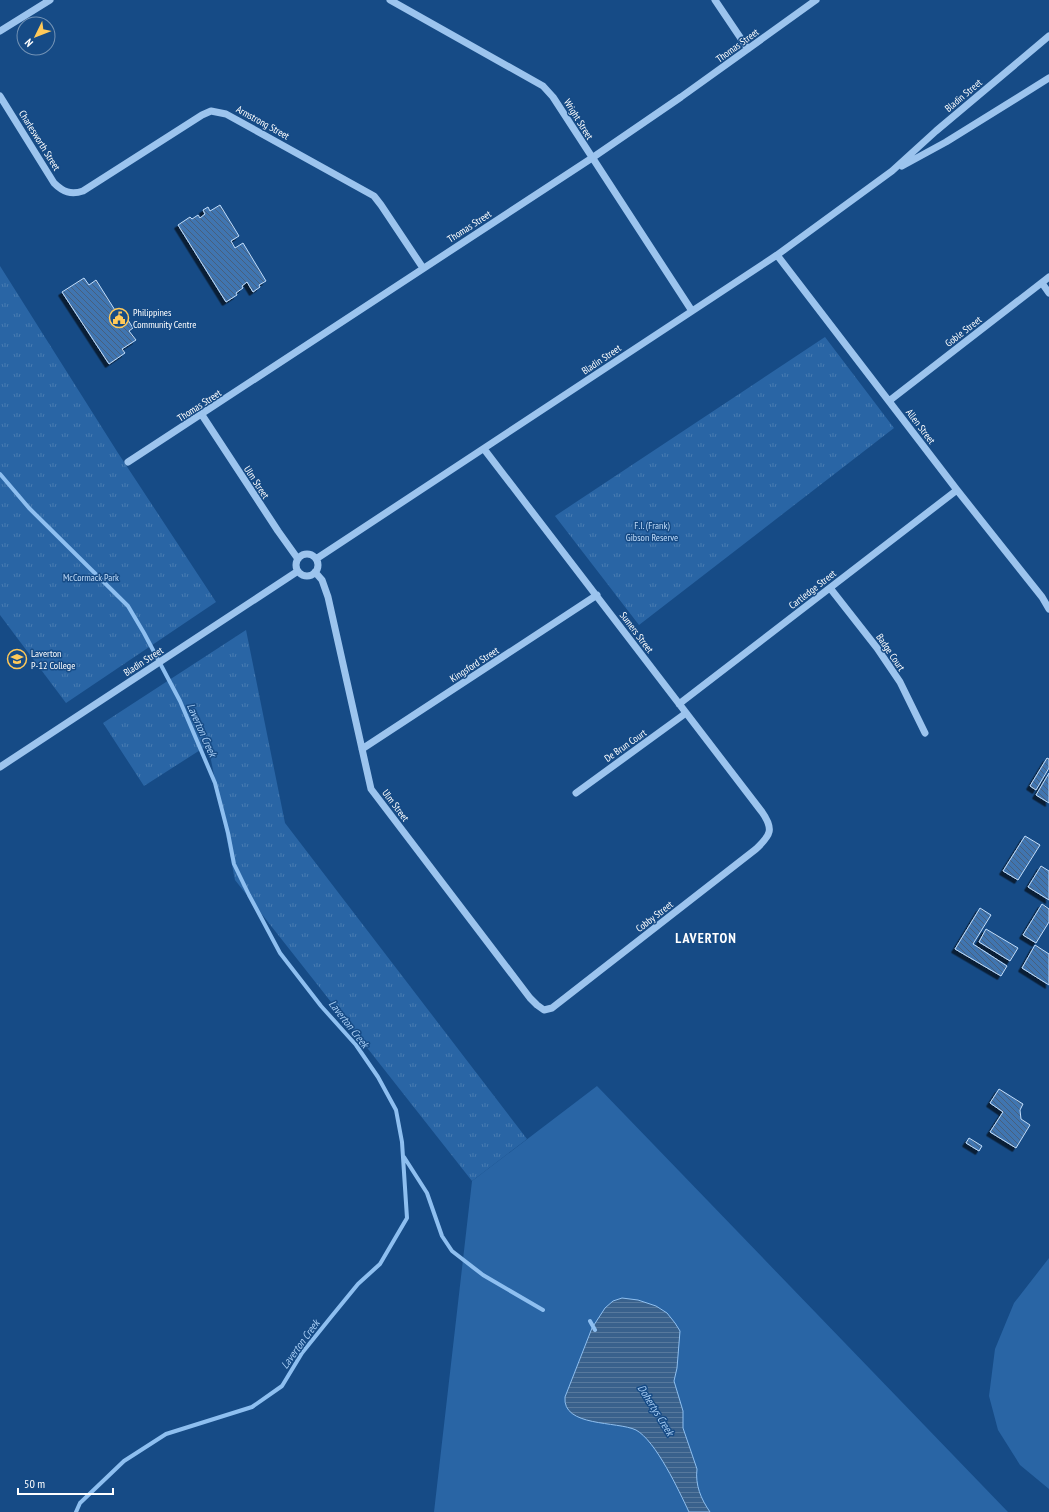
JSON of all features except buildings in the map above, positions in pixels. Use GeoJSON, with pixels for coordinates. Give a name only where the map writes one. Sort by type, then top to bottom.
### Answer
{"type":"FeatureCollection","features":[{"type":"Feature","properties":{"kind":"street"},"geometry":{"type":"LineString","coordinates":[[0,31],[50,0]]}},
{"type":"Feature","properties":{"kind":"street","name":"Wright Street"},"geometry":{"type":"LineString","coordinates":[[390,0],[543,86],[553,97],[692,311]]}},
{"type":"Feature","properties":{"kind":"street"},"geometry":{"type":"LineString","coordinates":[[715,0],[748,49]]}},
{"type":"Feature","properties":{"kind":"street","name":"Thomas Street"},"geometry":{"type":"LineString","coordinates":[[128,462],[202,415],[592,158],[816,0]]}},
{"type":"Feature","properties":{"kind":"street","name":"Bladin Street"},"geometry":{"type":"LineString","coordinates":[[316,559],[777,255],[892,171],[936,131],[1049,36]]}},
{"type":"Feature","properties":{"kind":"street","name":"Bladin Street"},"geometry":{"type":"LineString","coordinates":[[892,171],[946,142],[1049,78]]}},
{"type":"Feature","properties":{"kind":"street","name":"Charlesworth Street"},"geometry":{"type":"LineString","coordinates":[[0,96],[54,183],[66,192]]}},
{"type":"Feature","properties":{"kind":"street","name":"Armstrong Street"},"geometry":{"type":"LineString","coordinates":[[66,192],[77,193],[83,191],[202,115],[211,111],[217,111],[237,119],[374,196],[423,268]]}},
{"type":"Feature","properties":{"kind":"street","name":"Allen Street"},"geometry":{"type":"LineString","coordinates":[[777,255],[957,490],[1042,597],[1049,609]]}},
{"type":"Feature","properties":{"kind":"street","name":"Goble Street"},"geometry":{"type":"LineString","coordinates":[[889,401],[1049,277]]}},
{"type":"Feature","properties":{"kind":"street"},"geometry":{"type":"LineString","coordinates":[[1042,283],[1049,293]]}},
{"type":"Feature","properties":{"kind":"street","name":"Ulm Street"},"geometry":{"type":"LineString","coordinates":[[202,415],[298,559]]}},
{"type":"Feature","properties":{"kind":"street","name":"Sumers Street"},"geometry":{"type":"LineString","coordinates":[[484,449],[762,812],[768,820],[770,830]]}},
{"type":"Feature","properties":{"kind":"street","name":"Cartledge Street"},"geometry":{"type":"LineString","coordinates":[[679,704],[957,490]]}},
{"type":"Feature","properties":{"kind":"street"},"geometry":{"type":"LineString","coordinates":[[307,554],[316,559],[318,566],[315,572],[309,576],[306,576],[298,571],[296,565],[298,559],[307,554]]}},
{"type":"Feature","properties":{"kind":"street","name":"Bladin Street"},"geometry":{"type":"LineString","coordinates":[[0,767],[298,571]]}},
{"type":"Feature","properties":{"kind":"street","name":"Ulm Street"},"geometry":{"type":"LineString","coordinates":[[315,572],[322,580],[328,597],[371,789],[530,998],[544,1010]]}},
{"type":"Feature","properties":{"kind":"street","name":"Badge Court"},"geometry":{"type":"LineString","coordinates":[[830,588],[877,648],[900,682],[925,733]]}},
{"type":"Feature","properties":{"kind":"street","name":"Kingsford Street"},"geometry":{"type":"LineString","coordinates":[[362,749],[597,595]]}},
{"type":"Feature","properties":{"kind":"street","name":"De Brun Court"},"geometry":{"type":"LineString","coordinates":[[576,793],[686,714]]}},
{"type":"Feature","properties":{"kind":"street","name":"Cobby Street"},"geometry":{"type":"LineString","coordinates":[[544,1010],[552,1008],[558,1004],[756,849],[766,840],[770,830]]}},
{"type":"Feature","properties":{"kind":"green space","name":"McCormack Park"},"geometry":{"type":"Polygon","coordinates":[[[0,266],[118,453],[216,602],[66,703],[0,615],[0,266]]]}},
{"type":"Feature","properties":{"kind":"green space","name":"F.I. (Frank) Gibson Reserve"},"geometry":{"type":"Polygon","coordinates":[[[825,337],[894,428],[639,625],[555,516],[825,337]]]}},
{"type":"Feature","properties":{"kind":"green space"},"geometry":{"type":"Polygon","coordinates":[[[246,630],[285,823],[527,1139],[472,1181],[235,880],[208,745],[144,786],[103,723],[246,630]]]}},
{"type":"Feature","properties":{"kind":"green space"},"geometry":{"type":"Polygon","coordinates":[[[597,1086],[1008,1512],[434,1512],[472,1181],[597,1086]]]}},
{"type":"Feature","properties":{"kind":"green space"},"geometry":{"type":"Polygon","coordinates":[[[1049,1258],[1049,1489],[1020,1465],[998,1430],[989,1396],[995,1349],[1014,1303],[1049,1258]]]}},
{"type":"Feature","properties":{"kind":"water"},"geometry":{"type":"Polygon","coordinates":[[[622,1298],[638,1300],[656,1306],[667,1313],[680,1331],[677,1368],[674,1381],[683,1411],[683,1428],[697,1469],[697,1481],[701,1497],[710,1512],[689,1512],[659,1455],[644,1436],[636,1430],[581,1418],[572,1414],[566,1407],[565,1397],[592,1328],[605,1308],[613,1301],[622,1298]]]}},
{"type":"Feature","properties":{"kind":"waterway","name":"Laverton Creek"},"geometry":{"type":"LineString","coordinates":[[0,474],[29,508],[128,606],[180,701],[215,783],[228,833],[234,864],[249,895],[280,953],[321,1006],[356,1045],[378,1077],[396,1110],[402,1142],[407,1218],[380,1264],[358,1284],[302,1353],[282,1386],[252,1407],[166,1434],[124,1461],[80,1503],[76,1512]]}},
{"type":"Feature","properties":{"kind":"waterway","name":"Dohertys Creek"},"geometry":{"type":"LineString","coordinates":[[404,1157],[427,1193],[442,1236],[452,1251],[483,1275],[543,1310]]}},
{"type":"Feature","properties":{"kind":"waterway","name":"Dohertys Creek"},"geometry":{"type":"LineString","coordinates":[[590,1321],[595,1330]]}},
{"type":"Feature","properties":{"kind":"place","name":"Philippines Community Centre"},"geometry":{"type":"Point","coordinates":[119,318]}},
{"type":"Feature","properties":{"kind":"place","name":"Laverton P-12 College"},"geometry":{"type":"Point","coordinates":[17,659]}},
{"type":"Feature","properties":{"kind":"district","name":"LAVERTON"},"geometry":{"type":"Point","coordinates":[706,938]}}]}
